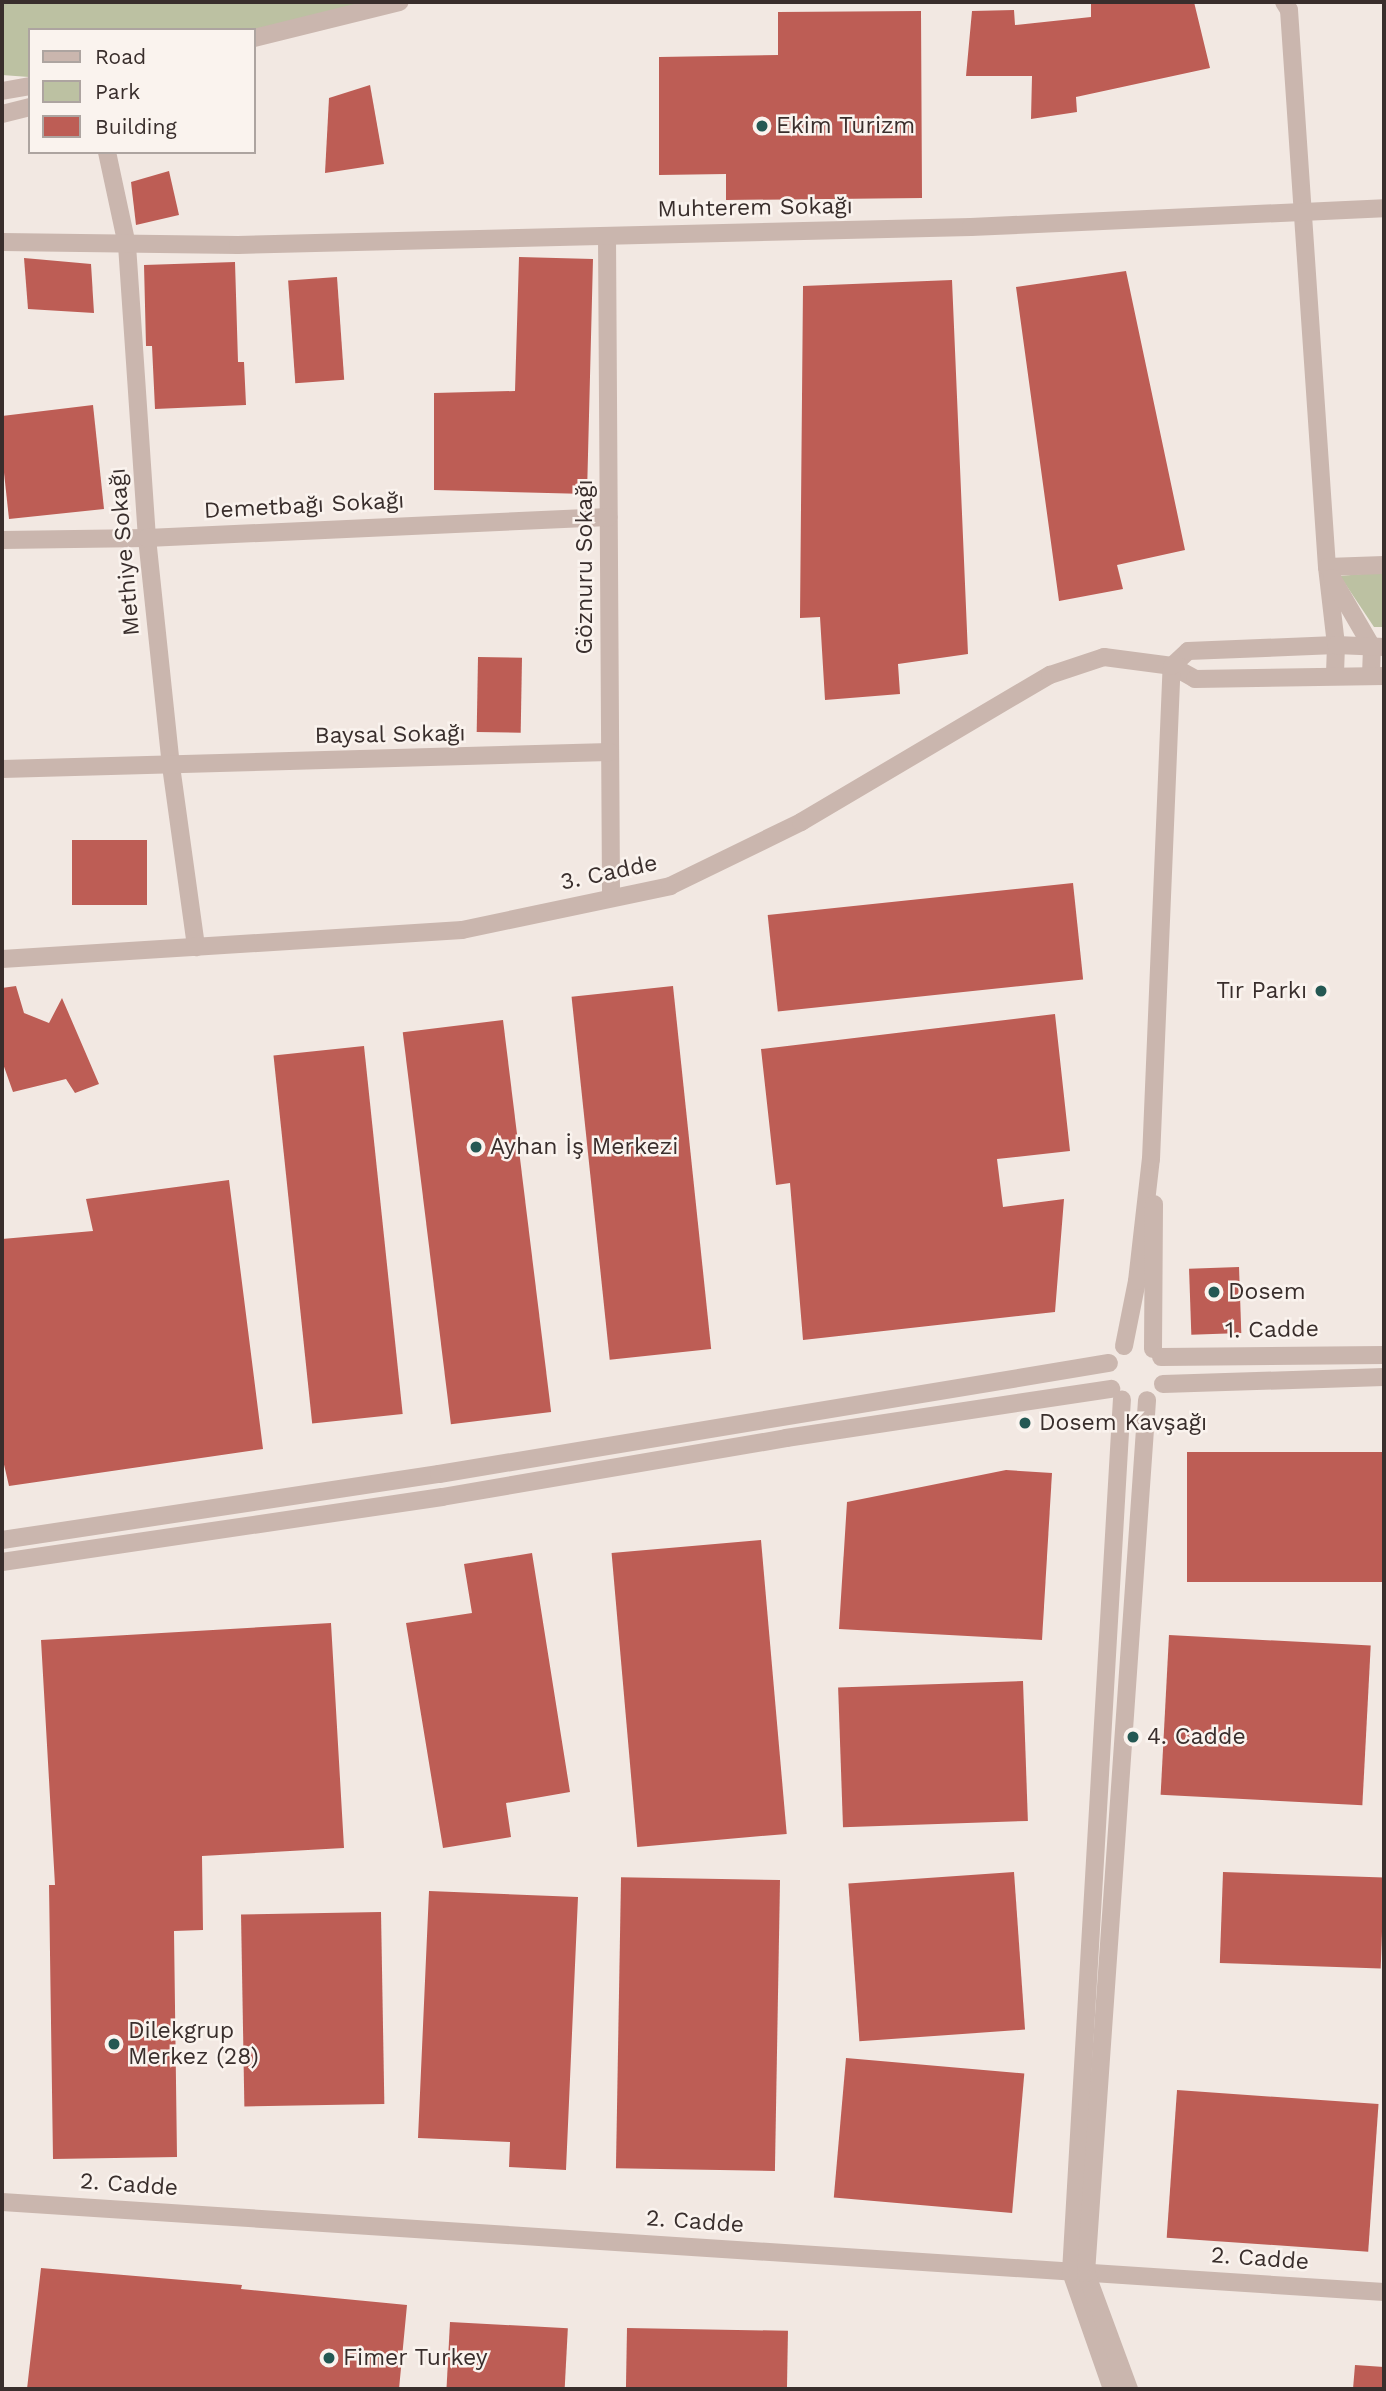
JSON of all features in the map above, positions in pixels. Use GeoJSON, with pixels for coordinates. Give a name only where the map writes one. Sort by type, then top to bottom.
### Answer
{"type":"FeatureCollection","features":[{"type":"Feature","properties":{"kind":"street"},"geometry":{"type":"LineString","coordinates":[[256,39],[400,2]]}},
{"type":"Feature","properties":{"kind":"street"},"geometry":{"type":"LineString","coordinates":[[1284,2],[1289,10],[1327,568],[1336,645],[1335,676]]}},
{"type":"Feature","properties":{"kind":"street"},"geometry":{"type":"LineString","coordinates":[[2,91],[28,86]]}},
{"type":"Feature","properties":{"kind":"street"},"geometry":{"type":"LineString","coordinates":[[2,114],[28,108]]}},
{"type":"Feature","properties":{"kind":"street","name":"Methiye Sokağı"},"geometry":{"type":"LineString","coordinates":[[107,154],[127,245],[147,538],[171,766],[196,947]]}},
{"type":"Feature","properties":{"kind":"street","name":"Muhterem Sokağı"},"geometry":{"type":"LineString","coordinates":[[2,242],[238,245],[607,236],[971,227],[1384,208]]}},
{"type":"Feature","properties":{"kind":"street","name":"Göznuru Sokağı"},"geometry":{"type":"LineString","coordinates":[[607,236],[611,898]]}},
{"type":"Feature","properties":{"kind":"street","name":"Demetbağı Sokağı"},"geometry":{"type":"LineString","coordinates":[[2,540],[147,538],[609,517]]}},
{"type":"Feature","properties":{"kind":"street"},"geometry":{"type":"LineString","coordinates":[[1327,568],[1384,565]]}},
{"type":"Feature","properties":{"kind":"street"},"geometry":{"type":"LineString","coordinates":[[1327,568],[1378,647],[1378,676]]}},
{"type":"Feature","properties":{"kind":"street"},"geometry":{"type":"LineString","coordinates":[[1094,2030],[1086,2010],[1108,1635],[1117,1394],[1108,1381],[1109,1363],[1124,1346],[1137,1281],[1151,1159],[1172,666],[1188,651],[1336,645],[1378,647]]}},
{"type":"Feature","properties":{"kind":"street","name":"3. Cadde"},"geometry":{"type":"LineString","coordinates":[[2,960],[462,930],[670,886],[776,834],[1050,675],[1104,657],[1172,666],[1195,679],[1378,676]]}},
{"type":"Feature","properties":{"kind":"street","name":"Baysal Sokağı"},"geometry":{"type":"LineString","coordinates":[[2,769],[610,752]]}},
{"type":"Feature","properties":{"kind":"street"},"geometry":{"type":"LineString","coordinates":[[2,1562],[455,1494],[786,1438],[1117,1394],[1139,1402],[1147,1400],[1163,1384],[1166,1375],[1157,1353],[1156,1234],[1151,1159]]}},
{"type":"Feature","properties":{"kind":"street"},"geometry":{"type":"LineString","coordinates":[[1124,1346],[1134,1344],[1157,1353]]}},
{"type":"Feature","properties":{"kind":"street","name":"1. Cadde"},"geometry":{"type":"LineString","coordinates":[[1157,1353],[1382,1355]]}},
{"type":"Feature","properties":{"kind":"street"},"geometry":{"type":"LineString","coordinates":[[1356,1354],[1357,1377]]}},
{"type":"Feature","properties":{"kind":"street"},"geometry":{"type":"LineString","coordinates":[[1163,1384],[1382,1377],[1382,1355]]}},
{"type":"Feature","properties":{"kind":"street"},"geometry":{"type":"LineString","coordinates":[[2,1540],[465,1470],[1109,1363]]}},
{"type":"Feature","properties":{"kind":"street"},"geometry":{"type":"LineString","coordinates":[[1112,2389],[1078,2272],[1094,2030],[1105,2010],[1147,1400]]}},
{"type":"Feature","properties":{"kind":"street"},"geometry":{"type":"LineString","coordinates":[[1108,1635],[1131,1636]]}},
{"type":"Feature","properties":{"kind":"street"},"geometry":{"type":"LineString","coordinates":[[1095,1861],[1115,1863]]}},
{"type":"Feature","properties":{"kind":"street"},"geometry":{"type":"LineString","coordinates":[[1086,2010],[1105,2010]]}},
{"type":"Feature","properties":{"kind":"street","name":"2. Cadde"},"geometry":{"type":"LineString","coordinates":[[2,2202],[1384,2292]]}},
{"type":"Feature","properties":{"kind":"street"},"geometry":{"type":"LineString","coordinates":[[1078,2272],[1129,2389]]}},
{"type":"Feature","properties":{"kind":"green space"},"geometry":{"type":"Polygon","coordinates":[[[2,2],[374,2],[256,30],[28,28],[28,77],[2,75],[2,2]]]}},
{"type":"Feature","properties":{"kind":"green space"},"geometry":{"type":"Polygon","coordinates":[[[1384,572],[1384,627],[1374,627],[1340,576],[1384,572]]]}},
{"type":"Feature","properties":{"kind":"building"},"geometry":{"type":"Polygon","coordinates":[[[1091,2],[1194,2],[1210,68],[1076,97],[1077,112],[1031,119],[1032,76],[966,76],[972,11],[1014,10],[1015,25],[1091,17],[1091,2]]]}},
{"type":"Feature","properties":{"kind":"building"},"geometry":{"type":"Polygon","coordinates":[[[921,11],[922,198],[726,200],[726,174],[659,175],[659,57],[778,55],[778,12],[921,11]]]}},
{"type":"Feature","properties":{"kind":"building"},"geometry":{"type":"Polygon","coordinates":[[[370,85],[384,164],[325,173],[329,98],[370,85]]]}},
{"type":"Feature","properties":{"kind":"building"},"geometry":{"type":"Polygon","coordinates":[[[169,171],[179,215],[136,225],[131,182],[169,171]]]}},
{"type":"Feature","properties":{"kind":"building"},"geometry":{"type":"Polygon","coordinates":[[[519,257],[593,259],[587,494],[434,490],[434,393],[515,391],[519,257]]]}},
{"type":"Feature","properties":{"kind":"building"},"geometry":{"type":"Polygon","coordinates":[[[24,258],[91,264],[94,313],[28,309],[24,258]]]}},
{"type":"Feature","properties":{"kind":"building"},"geometry":{"type":"Polygon","coordinates":[[[235,262],[238,362],[244,362],[246,405],[155,409],[152,346],[146,346],[144,265],[235,262]]]}},
{"type":"Feature","properties":{"kind":"building"},"geometry":{"type":"Polygon","coordinates":[[[1126,271],[1185,550],[1117,565],[1123,589],[1059,601],[1016,287],[1126,271]]]}},
{"type":"Feature","properties":{"kind":"building"},"geometry":{"type":"Polygon","coordinates":[[[337,277],[344,380],[295,383],[288,280],[337,277]]]}},
{"type":"Feature","properties":{"kind":"building"},"geometry":{"type":"Polygon","coordinates":[[[952,280],[968,654],[898,664],[900,694],[825,700],[820,617],[800,618],[803,286],[952,280]]]}},
{"type":"Feature","properties":{"kind":"building"},"geometry":{"type":"Polygon","coordinates":[[[93,405],[104,509],[9,519],[2,454],[2,416],[93,405]]]}},
{"type":"Feature","properties":{"kind":"building"},"geometry":{"type":"Polygon","coordinates":[[[478,657],[522,658],[521,733],[477,732],[478,657]]]}},
{"type":"Feature","properties":{"kind":"building"},"geometry":{"type":"Polygon","coordinates":[[[72,840],[147,840],[147,905],[72,905],[72,840]]]}},
{"type":"Feature","properties":{"kind":"building"},"geometry":{"type":"Polygon","coordinates":[[[1073,883],[1083,979],[778,1012],[768,915],[1073,883]]]}},
{"type":"Feature","properties":{"kind":"building"},"geometry":{"type":"Polygon","coordinates":[[[16,986],[24,1013],[49,1023],[62,998],[99,1084],[75,1093],[66,1079],[13,1092],[2,1061],[2,988],[16,986]]]}},
{"type":"Feature","properties":{"kind":"building"},"geometry":{"type":"Polygon","coordinates":[[[673,986],[711,1349],[610,1360],[572,997],[673,986]]]}},
{"type":"Feature","properties":{"kind":"building"},"geometry":{"type":"Polygon","coordinates":[[[1055,1014],[1070,1151],[997,1159],[1003,1207],[1064,1199],[1055,1312],[803,1340],[790,1183],[776,1185],[761,1049],[1055,1014]]]}},
{"type":"Feature","properties":{"kind":"building"},"geometry":{"type":"Polygon","coordinates":[[[503,1020],[551,1412],[451,1424],[403,1032],[503,1020]]]}},
{"type":"Feature","properties":{"kind":"building"},"geometry":{"type":"Polygon","coordinates":[[[364,1046],[403,1414],[312,1423],[273,1056],[364,1046]]]}},
{"type":"Feature","properties":{"kind":"building"},"geometry":{"type":"Polygon","coordinates":[[[229,1180],[263,1449],[9,1486],[2,1456],[2,1239],[93,1231],[86,1199],[229,1180]]]}},
{"type":"Feature","properties":{"kind":"building"},"geometry":{"type":"Polygon","coordinates":[[[1239,1267],[1241,1333],[1191,1335],[1189,1269],[1239,1267]]]}},
{"type":"Feature","properties":{"kind":"building"},"geometry":{"type":"Polygon","coordinates":[[[1187,1452],[1384,1452],[1384,1582],[1187,1582],[1187,1452]]]}},
{"type":"Feature","properties":{"kind":"building"},"geometry":{"type":"Polygon","coordinates":[[[1006,1470],[1052,1473],[1042,1640],[839,1629],[847,1502],[1006,1470]]]}},
{"type":"Feature","properties":{"kind":"building"},"geometry":{"type":"Polygon","coordinates":[[[761,1540],[787,1834],[637,1847],[612,1553],[761,1540]]]}},
{"type":"Feature","properties":{"kind":"building"},"geometry":{"type":"Polygon","coordinates":[[[532,1553],[570,1792],[506,1803],[511,1837],[443,1848],[406,1623],[472,1613],[464,1564],[532,1553]]]}},
{"type":"Feature","properties":{"kind":"building"},"geometry":{"type":"Polygon","coordinates":[[[331,1623],[344,1848],[202,1856],[203,1930],[174,1931],[177,2157],[53,2159],[49,1885],[55,1885],[41,1640],[331,1623]]]}},
{"type":"Feature","properties":{"kind":"building"},"geometry":{"type":"Polygon","coordinates":[[[1169,1635],[1371,1646],[1362,1805],[1161,1795],[1169,1635]]]}},
{"type":"Feature","properties":{"kind":"building"},"geometry":{"type":"Polygon","coordinates":[[[1023,1681],[1028,1821],[843,1827],[838,1687],[1023,1681]]]}},
{"type":"Feature","properties":{"kind":"building"},"geometry":{"type":"Polygon","coordinates":[[[1014,1872],[1025,2030],[859,2041],[848,1884],[1014,1872]]]}},
{"type":"Feature","properties":{"kind":"building"},"geometry":{"type":"Polygon","coordinates":[[[1223,1872],[1384,1878],[1381,1969],[1220,1963],[1223,1872]]]}},
{"type":"Feature","properties":{"kind":"building"},"geometry":{"type":"Polygon","coordinates":[[[621,1877],[780,1880],[775,2171],[616,2168],[621,1877]]]}},
{"type":"Feature","properties":{"kind":"building"},"geometry":{"type":"Polygon","coordinates":[[[429,1891],[578,1897],[566,2170],[509,2167],[510,2142],[418,2138],[429,1891]]]}},
{"type":"Feature","properties":{"kind":"building"},"geometry":{"type":"Polygon","coordinates":[[[381,1912],[384,2104],[244,2106],[241,1914],[381,1912]]]}},
{"type":"Feature","properties":{"kind":"building"},"geometry":{"type":"Polygon","coordinates":[[[846,2058],[1024,2074],[1012,2213],[834,2197],[846,2058]]]}},
{"type":"Feature","properties":{"kind":"building"},"geometry":{"type":"Polygon","coordinates":[[[1177,2090],[1379,2104],[1368,2252],[1167,2238],[1177,2090]]]}},
{"type":"Feature","properties":{"kind":"building"},"geometry":{"type":"Polygon","coordinates":[[[41,2268],[242,2285],[241,2289],[407,2305],[399,2389],[27,2389],[41,2268]]]}},
{"type":"Feature","properties":{"kind":"building"},"geometry":{"type":"Polygon","coordinates":[[[450,2322],[568,2328],[565,2389],[446,2389],[450,2322]]]}},
{"type":"Feature","properties":{"kind":"building"},"geometry":{"type":"Polygon","coordinates":[[[627,2328],[788,2331],[787,2389],[626,2389],[627,2328]]]}},
{"type":"Feature","properties":{"kind":"building"},"geometry":{"type":"Polygon","coordinates":[[[1355,2365],[1384,2367],[1384,2389],[1353,2389],[1355,2365]]]}},
{"type":"Feature","properties":{"kind":"place","name":"Ekim Turizm"},"geometry":{"type":"Point","coordinates":[762,126]}},
{"type":"Feature","properties":{"kind":"place","name":"Tır Parkı"},"geometry":{"type":"Point","coordinates":[1321,991]}},
{"type":"Feature","properties":{"kind":"place","name":"Ayhan İş Merkezi"},"geometry":{"type":"Point","coordinates":[476,1147]}},
{"type":"Feature","properties":{"kind":"place","name":"Dosem"},"geometry":{"type":"Point","coordinates":[1214,1292]}},
{"type":"Feature","properties":{"kind":"place","name":"Dosem Kavşağı"},"geometry":{"type":"Point","coordinates":[1025,1423]}},
{"type":"Feature","properties":{"kind":"place","name":"4. Cadde"},"geometry":{"type":"Point","coordinates":[1133,1737]}},
{"type":"Feature","properties":{"kind":"place","name":"Dilekgrup Merkez (28)"},"geometry":{"type":"Point","coordinates":[114,2044]}},
{"type":"Feature","properties":{"kind":"place","name":"Fimer Turkey"},"geometry":{"type":"Point","coordinates":[329,2358]}}]}
